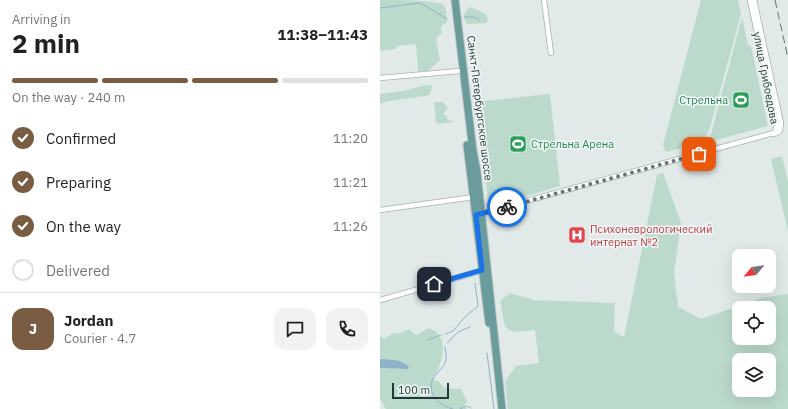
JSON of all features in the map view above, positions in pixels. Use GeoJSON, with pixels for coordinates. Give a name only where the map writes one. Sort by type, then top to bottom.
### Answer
{"type":"FeatureCollection","features":[{"type":"Feature","properties":{"kind":"main road","name":"Санкт-Петербургское шоссе"},"geometry":{"type":"LineString","coordinates":[[451,0],[474,197],[479,215]]}},
{"type":"Feature","properties":{"kind":"main road","name":"Санкт-Петербургское шоссе"},"geometry":{"type":"LineString","coordinates":[[455,0],[499,409]]}},
{"type":"Feature","properties":{"kind":"main road","name":"Санкт-Петербургское шоссе"},"geometry":{"type":"LineString","coordinates":[[485,270],[502,409]]}},
{"type":"Feature","properties":{"kind":"street"},"geometry":{"type":"LineString","coordinates":[[544,0],[551,53]]}},
{"type":"Feature","properties":{"kind":"street","name":"улица Грибоедова"},"geometry":{"type":"LineString","coordinates":[[750,0],[777,126],[775,133]]}},
{"type":"Feature","properties":{"kind":"street","name":"улица Грибоедова"},"geometry":{"type":"LineString","coordinates":[[754,0],[781,123],[780,131],[775,133]]}},
{"type":"Feature","properties":{"kind":"street"},"geometry":{"type":"LineString","coordinates":[[380,78],[459,71]]}},
{"type":"Feature","properties":{"kind":"street"},"geometry":{"type":"LineString","coordinates":[[479,215],[775,133]]}},
{"type":"Feature","properties":{"kind":"street"},"geometry":{"type":"LineString","coordinates":[[380,210],[474,197]]}},
{"type":"Feature","properties":{"kind":"street"},"geometry":{"type":"LineString","coordinates":[[380,300],[485,270]]}},
{"type":"Feature","properties":{"kind":"green space"},"geometry":{"type":"Polygon","coordinates":[[[380,0],[412,0],[437,3],[444,6],[447,22],[441,26],[442,33],[436,39],[440,60],[428,71],[418,71],[416,44],[397,46],[396,49],[380,51],[380,0]]]}},
{"type":"Feature","properties":{"kind":"green space"},"geometry":{"type":"Polygon","coordinates":[[[701,0],[738,0],[741,14],[709,131],[700,144],[666,152],[663,145],[701,0]]]}},
{"type":"Feature","properties":{"kind":"green space"},"geometry":{"type":"Polygon","coordinates":[[[471,7],[486,14],[488,21],[486,23],[467,24],[464,14],[471,7]]]}},
{"type":"Feature","properties":{"kind":"green space","name":"Стрельна"},"geometry":{"type":"Polygon","coordinates":[[[742,17],[748,45],[751,46],[768,126],[709,142],[742,17]]]}},
{"type":"Feature","properties":{"kind":"green space"},"geometry":{"type":"Polygon","coordinates":[[[432,85],[430,94],[426,96],[389,101],[380,104],[380,94],[432,85]]]}},
{"type":"Feature","properties":{"kind":"green space","name":"Стрельна Арена"},"geometry":{"type":"Polygon","coordinates":[[[550,94],[560,186],[489,207],[476,102],[550,94]]]}},
{"type":"Feature","properties":{"kind":"green space"},"geometry":{"type":"Polygon","coordinates":[[[434,102],[443,102],[448,108],[443,114],[447,117],[448,121],[452,120],[453,122],[439,124],[436,122],[434,102]]]}},
{"type":"Feature","properties":{"kind":"green space"},"geometry":{"type":"Polygon","coordinates":[[[782,156],[788,182],[788,231],[771,159],[782,156]]]}},
{"type":"Feature","properties":{"kind":"green space"},"geometry":{"type":"Polygon","coordinates":[[[663,173],[681,223],[674,273],[678,307],[701,319],[732,308],[732,345],[776,345],[776,301],[752,301],[761,298],[788,294],[788,409],[508,409],[505,381],[516,366],[539,363],[535,330],[514,332],[505,327],[500,301],[510,293],[534,300],[615,303],[614,331],[624,337],[657,175],[663,173]]]}},
{"type":"Feature","properties":{"kind":"green space"},"geometry":{"type":"Polygon","coordinates":[[[429,328],[436,332],[443,343],[440,365],[433,378],[445,388],[461,389],[467,402],[464,406],[467,409],[386,409],[380,399],[380,368],[408,369],[404,363],[391,359],[380,359],[380,336],[384,339],[393,333],[399,334],[406,330],[410,330],[414,334],[418,335],[429,328]]]}},
{"type":"Feature","properties":{"kind":"water"},"geometry":{"type":"Polygon","coordinates":[[[380,359],[391,359],[403,362],[409,367],[408,369],[380,368],[380,359]]]}},
{"type":"Feature","properties":{"kind":"waterway"},"geometry":{"type":"LineString","coordinates":[[380,8],[418,3],[447,19]]}},
{"type":"Feature","properties":{"kind":"waterway"},"geometry":{"type":"LineString","coordinates":[[464,17],[473,17],[479,20]]}},
{"type":"Feature","properties":{"kind":"waterway"},"geometry":{"type":"LineString","coordinates":[[446,334],[453,331],[465,317],[478,306],[475,283]]}},
{"type":"Feature","properties":{"kind":"waterway"},"geometry":{"type":"LineString","coordinates":[[447,343],[458,332],[470,327]]}},
{"type":"Feature","properties":{"kind":"waterway"},"geometry":{"type":"LineString","coordinates":[[427,340],[441,335]]}},
{"type":"Feature","properties":{"kind":"waterway"},"geometry":{"type":"LineString","coordinates":[[445,347],[445,363],[433,379],[431,390],[439,402],[453,409]]}},
{"type":"Feature","properties":{"kind":"waterway"},"geometry":{"type":"LineString","coordinates":[[487,353],[494,409]]}},
{"type":"Feature","properties":{"kind":"waterway"},"geometry":{"type":"LineString","coordinates":[[460,409],[467,406],[471,408]]}},
{"type":"Feature","properties":{"kind":"railway"},"geometry":{"type":"LineString","coordinates":[[775,0],[788,58]]}},
{"type":"Feature","properties":{"kind":"way so far"},"geometry":{"type":"LineString","coordinates":[[507,207],[699,154]]}},
{"type":"Feature","properties":{"kind":"place","name":"Стрельна"},"geometry":{"type":"Point","coordinates":[741,100]}},
{"type":"Feature","properties":{"kind":"place","name":"Стрельна Арена"},"geometry":{"type":"Point","coordinates":[518,144]}},
{"type":"Feature","properties":{"kind":"place","name":"Психоневрологический интернат №2"},"geometry":{"type":"Point","coordinates":[577,235]}},
{"type":"Feature","properties":{"kind":"route"},"geometry":{"type":"LineString","coordinates":[[434,284],[482,270],[476,215],[486,214],[507,207]]}}]}
